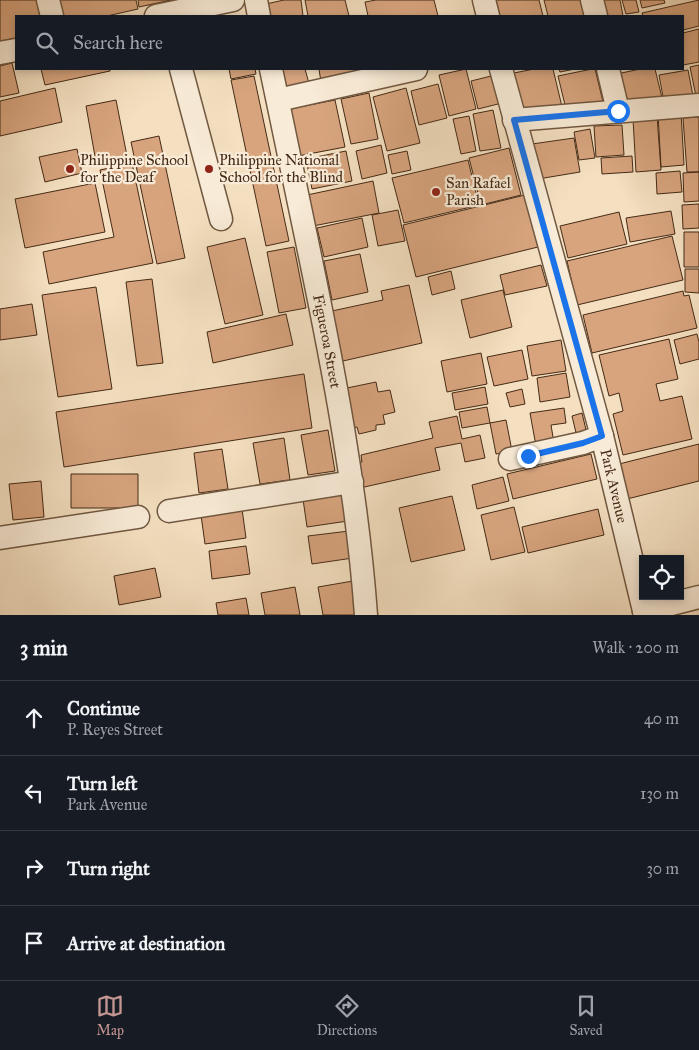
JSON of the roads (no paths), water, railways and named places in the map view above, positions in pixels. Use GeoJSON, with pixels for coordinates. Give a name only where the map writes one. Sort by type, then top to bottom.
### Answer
{"type":"FeatureCollection","features":[{"type":"Feature","properties":{"kind":"street"},"geometry":{"type":"LineString","coordinates":[[48,0],[52,15]]}},
{"type":"Feature","properties":{"kind":"street"},"geometry":{"type":"LineString","coordinates":[[167,15],[233,0]]}},
{"type":"Feature","properties":{"kind":"street"},"geometry":{"type":"LineString","coordinates":[[256,0],[259,15]]}},
{"type":"Feature","properties":{"kind":"street"},"geometry":{"type":"LineString","coordinates":[[484,0],[488,15]]}},
{"type":"Feature","properties":{"kind":"street"},"geometry":{"type":"LineString","coordinates":[[592,0],[596,15]]}},
{"type":"Feature","properties":{"kind":"street"},"geometry":{"type":"LineString","coordinates":[[0,54],[15,50]]}},
{"type":"Feature","properties":{"kind":"street"},"geometry":{"type":"LineString","coordinates":[[181,70],[221,219]]}},
{"type":"Feature","properties":{"kind":"street","name":"Figueroa Street"},"geometry":{"type":"LineString","coordinates":[[271,70],[328,346],[352,482],[363,566],[366,615]]}},
{"type":"Feature","properties":{"kind":"street"},"geometry":{"type":"LineString","coordinates":[[278,100],[412,70]]}},
{"type":"Feature","properties":{"kind":"street","name":"Park Avenue"},"geometry":{"type":"LineString","coordinates":[[501,70],[602,436],[645,613]]}},
{"type":"Feature","properties":{"kind":"street"},"geometry":{"type":"LineString","coordinates":[[608,70],[618,111]]}},
{"type":"Feature","properties":{"kind":"street"},"geometry":{"type":"LineString","coordinates":[[514,120],[699,105]]}},
{"type":"Feature","properties":{"kind":"street"},"geometry":{"type":"LineString","coordinates":[[510,459],[583,443],[602,436]]}},
{"type":"Feature","properties":{"kind":"street"},"geometry":{"type":"LineString","coordinates":[[168,511],[352,482]]}},
{"type":"Feature","properties":{"kind":"street"},"geometry":{"type":"LineString","coordinates":[[0,538],[138,516]]}},
{"type":"Feature","properties":{"kind":"street"},"geometry":{"type":"LineString","coordinates":[[645,613],[699,597]]}},
{"type":"Feature","properties":{"kind":"place","name":"Philippine School for the Deaf"},"geometry":{"type":"Point","coordinates":[70,169]}},
{"type":"Feature","properties":{"kind":"place","name":"Philippine National School for the Blind"},"geometry":{"type":"Point","coordinates":[209,169]}},
{"type":"Feature","properties":{"kind":"place","name":"San Rafael Parish"},"geometry":{"type":"Point","coordinates":[436,192]}}]}
